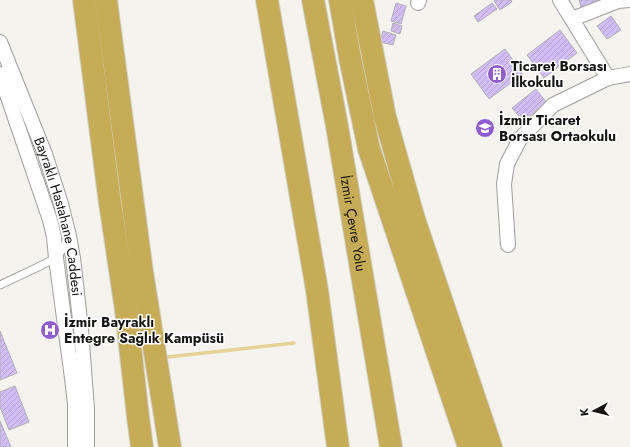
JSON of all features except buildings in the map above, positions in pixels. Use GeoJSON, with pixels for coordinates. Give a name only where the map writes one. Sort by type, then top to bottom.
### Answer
{"type":"FeatureCollection","features":[{"type":"Feature","properties":{"kind":"highway"},"geometry":{"type":"LineString","coordinates":[[84,0],[108,196],[126,310],[142,447]]}},
{"type":"Feature","properties":{"kind":"highway"},"geometry":{"type":"LineString","coordinates":[[106,0],[142,272],[170,447]]}},
{"type":"Feature","properties":{"kind":"highway"},"geometry":{"type":"LineString","coordinates":[[267,0],[317,290],[338,447]]}},
{"type":"Feature","properties":{"kind":"highway","name":"İzmir Çevre Yolu"},"geometry":{"type":"LineString","coordinates":[[313,0],[338,134],[391,447]]}},
{"type":"Feature","properties":{"kind":"highway"},"geometry":{"type":"LineString","coordinates":[[340,0],[350,58],[369,149],[469,447]]}},
{"type":"Feature","properties":{"kind":"highway"},"geometry":{"type":"LineString","coordinates":[[362,0],[385,117],[414,219],[491,447]]}},
{"type":"Feature","properties":{"kind":"street"},"geometry":{"type":"LineString","coordinates":[[560,0],[608,78]]}},
{"type":"Feature","properties":{"kind":"street"},"geometry":{"type":"LineString","coordinates":[[572,19],[618,1],[630,0]]}},
{"type":"Feature","properties":{"kind":"street","name":"Bayraklı Hastahane Caddesi"},"geometry":{"type":"LineString","coordinates":[[0,42],[45,154],[61,204],[69,236],[82,329],[87,408],[87,447]]}},
{"type":"Feature","properties":{"kind":"street","name":"Bayraklı Hastahane Caddesi"},"geometry":{"type":"LineString","coordinates":[[0,74],[4,94],[50,220],[54,237],[73,384],[75,404],[75,447]]}},
{"type":"Feature","properties":{"kind":"street"},"geometry":{"type":"LineString","coordinates":[[508,245],[504,184],[507,164],[520,139],[552,105],[608,78],[630,74]]}},
{"type":"Feature","properties":{"kind":"lane"},"geometry":{"type":"LineString","coordinates":[[0,285],[56,258],[63,249],[69,236]]}},
{"type":"Feature","properties":{"kind":"waterway"},"geometry":{"type":"LineString","coordinates":[[168,357],[294,343]]}},
{"type":"Feature","properties":{"kind":"place","name":"Ticaret Borsası İlkokulu"},"geometry":{"type":"Point","coordinates":[497,74]}},
{"type":"Feature","properties":{"kind":"place","name":"İzmir Ticaret Borsası Ortaokulu"},"geometry":{"type":"Point","coordinates":[485,128]}},
{"type":"Feature","properties":{"kind":"place","name":"İzmir Bayraklı Entegre Sağlık Kampüsü"},"geometry":{"type":"Point","coordinates":[50,330]}}]}
